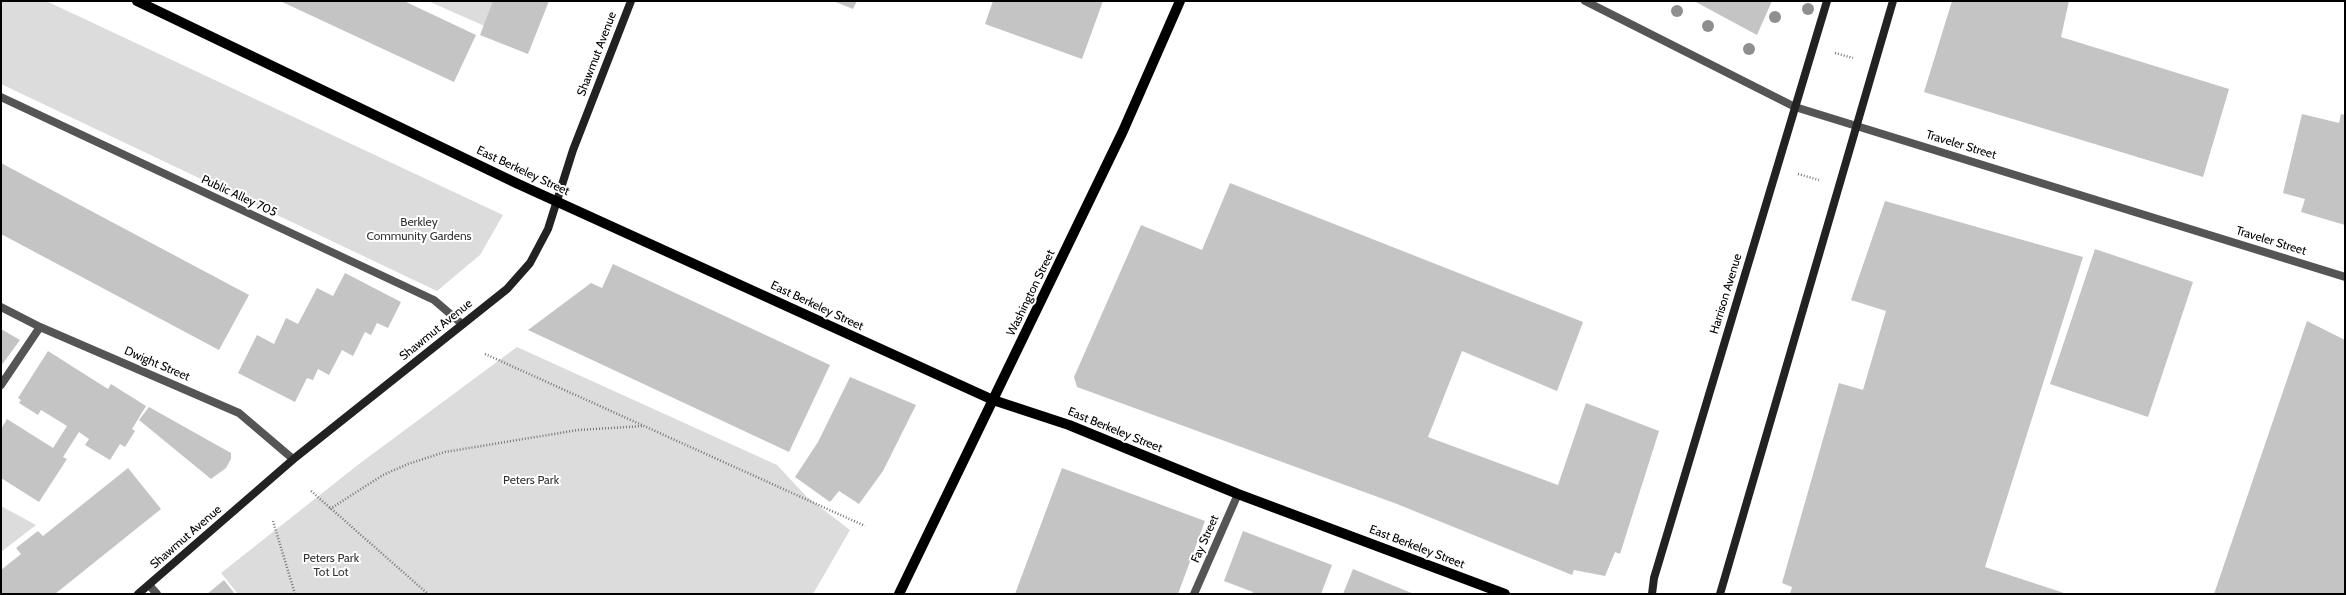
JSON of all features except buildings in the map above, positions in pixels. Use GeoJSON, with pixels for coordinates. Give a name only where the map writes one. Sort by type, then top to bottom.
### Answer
{"type":"FeatureCollection","features":[{"type":"Feature","properties":{"kind":"main road","name":"East Berkeley Street"},"geometry":{"type":"LineString","coordinates":[[137,1],[150,4],[558,202],[993,400],[1068,425],[1238,494],[1504,594]]}},
{"type":"Feature","properties":{"kind":"main road","name":"Shawmut Avenue"},"geometry":{"type":"LineString","coordinates":[[138,594],[293,459],[507,289],[530,263],[541,245],[558,202],[573,150],[631,1]]}},
{"type":"Feature","properties":{"kind":"main road","name":"Washington Street"},"geometry":{"type":"LineString","coordinates":[[899,594],[1124,131],[1180,1]]}},
{"type":"Feature","properties":{"kind":"main road","name":"Harrison Avenue"},"geometry":{"type":"LineString","coordinates":[[1652,594],[1654,578],[1827,1]]}},
{"type":"Feature","properties":{"kind":"main road"},"geometry":{"type":"LineString","coordinates":[[1720,594],[1893,1]]}},
{"type":"Feature","properties":{"kind":"street","name":"Traveler Street"},"geometry":{"type":"LineString","coordinates":[[1584,1],[1795,107],[2345,277]]}},
{"type":"Feature","properties":{"kind":"street","name":"Public Alley 705"},"geometry":{"type":"LineString","coordinates":[[1,97],[434,300],[462,324]]}},
{"type":"Feature","properties":{"kind":"street","name":"Dwight Street"},"geometry":{"type":"LineString","coordinates":[[1,307],[40,327],[239,413],[293,459]]}},
{"type":"Feature","properties":{"kind":"street"},"geometry":{"type":"LineString","coordinates":[[1,385],[40,327]]}},
{"type":"Feature","properties":{"kind":"street","name":"Fay Street"},"geometry":{"type":"LineString","coordinates":[[1194,594],[1238,494]]}},
{"type":"Feature","properties":{"kind":"street"},"geometry":{"type":"LineString","coordinates":[[150,585],[156,594]]}},
{"type":"Feature","properties":{"kind":"path"},"geometry":{"type":"LineString","coordinates":[[1834,53],[1856,59]]}},
{"type":"Feature","properties":{"kind":"path"},"geometry":{"type":"LineString","coordinates":[[1798,174],[1820,180]]}},
{"type":"Feature","properties":{"kind":"path"},"geometry":{"type":"LineString","coordinates":[[485,354],[865,526]]}},
{"type":"Feature","properties":{"kind":"path"},"geometry":{"type":"LineString","coordinates":[[330,509],[383,475],[408,464],[445,452],[578,430],[644,426]]}},
{"type":"Feature","properties":{"kind":"path"},"geometry":{"type":"LineString","coordinates":[[312,491],[330,509],[428,594]]}},
{"type":"Feature","properties":{"kind":"path"},"geometry":{"type":"LineString","coordinates":[[273,521],[295,594]]}},
{"type":"Feature","properties":{"kind":"green space","name":"Berkley Community Gardens"},"geometry":{"type":"Polygon","coordinates":[[[1,1],[46,1],[503,215],[480,255],[437,291],[1,84],[1,1]]]}},
{"type":"Feature","properties":{"kind":"green space"},"geometry":{"type":"Polygon","coordinates":[[[428,1],[500,1],[489,28],[428,1]]]}},
{"type":"Feature","properties":{"kind":"green space","name":"Peters Park"},"geometry":{"type":"Polygon","coordinates":[[[517,347],[777,465],[807,497],[850,530],[813,594],[238,594],[221,573],[359,464],[517,347]]]}},
{"type":"Feature","properties":{"kind":"green space"},"geometry":{"type":"Polygon","coordinates":[[[1,506],[36,525],[1,552],[1,506]]]}},
{"type":"Feature","properties":{"kind":"park label","name":"Peters Park Tot Lot"},"geometry":{"type":"Point","coordinates":[331,565]}}]}
